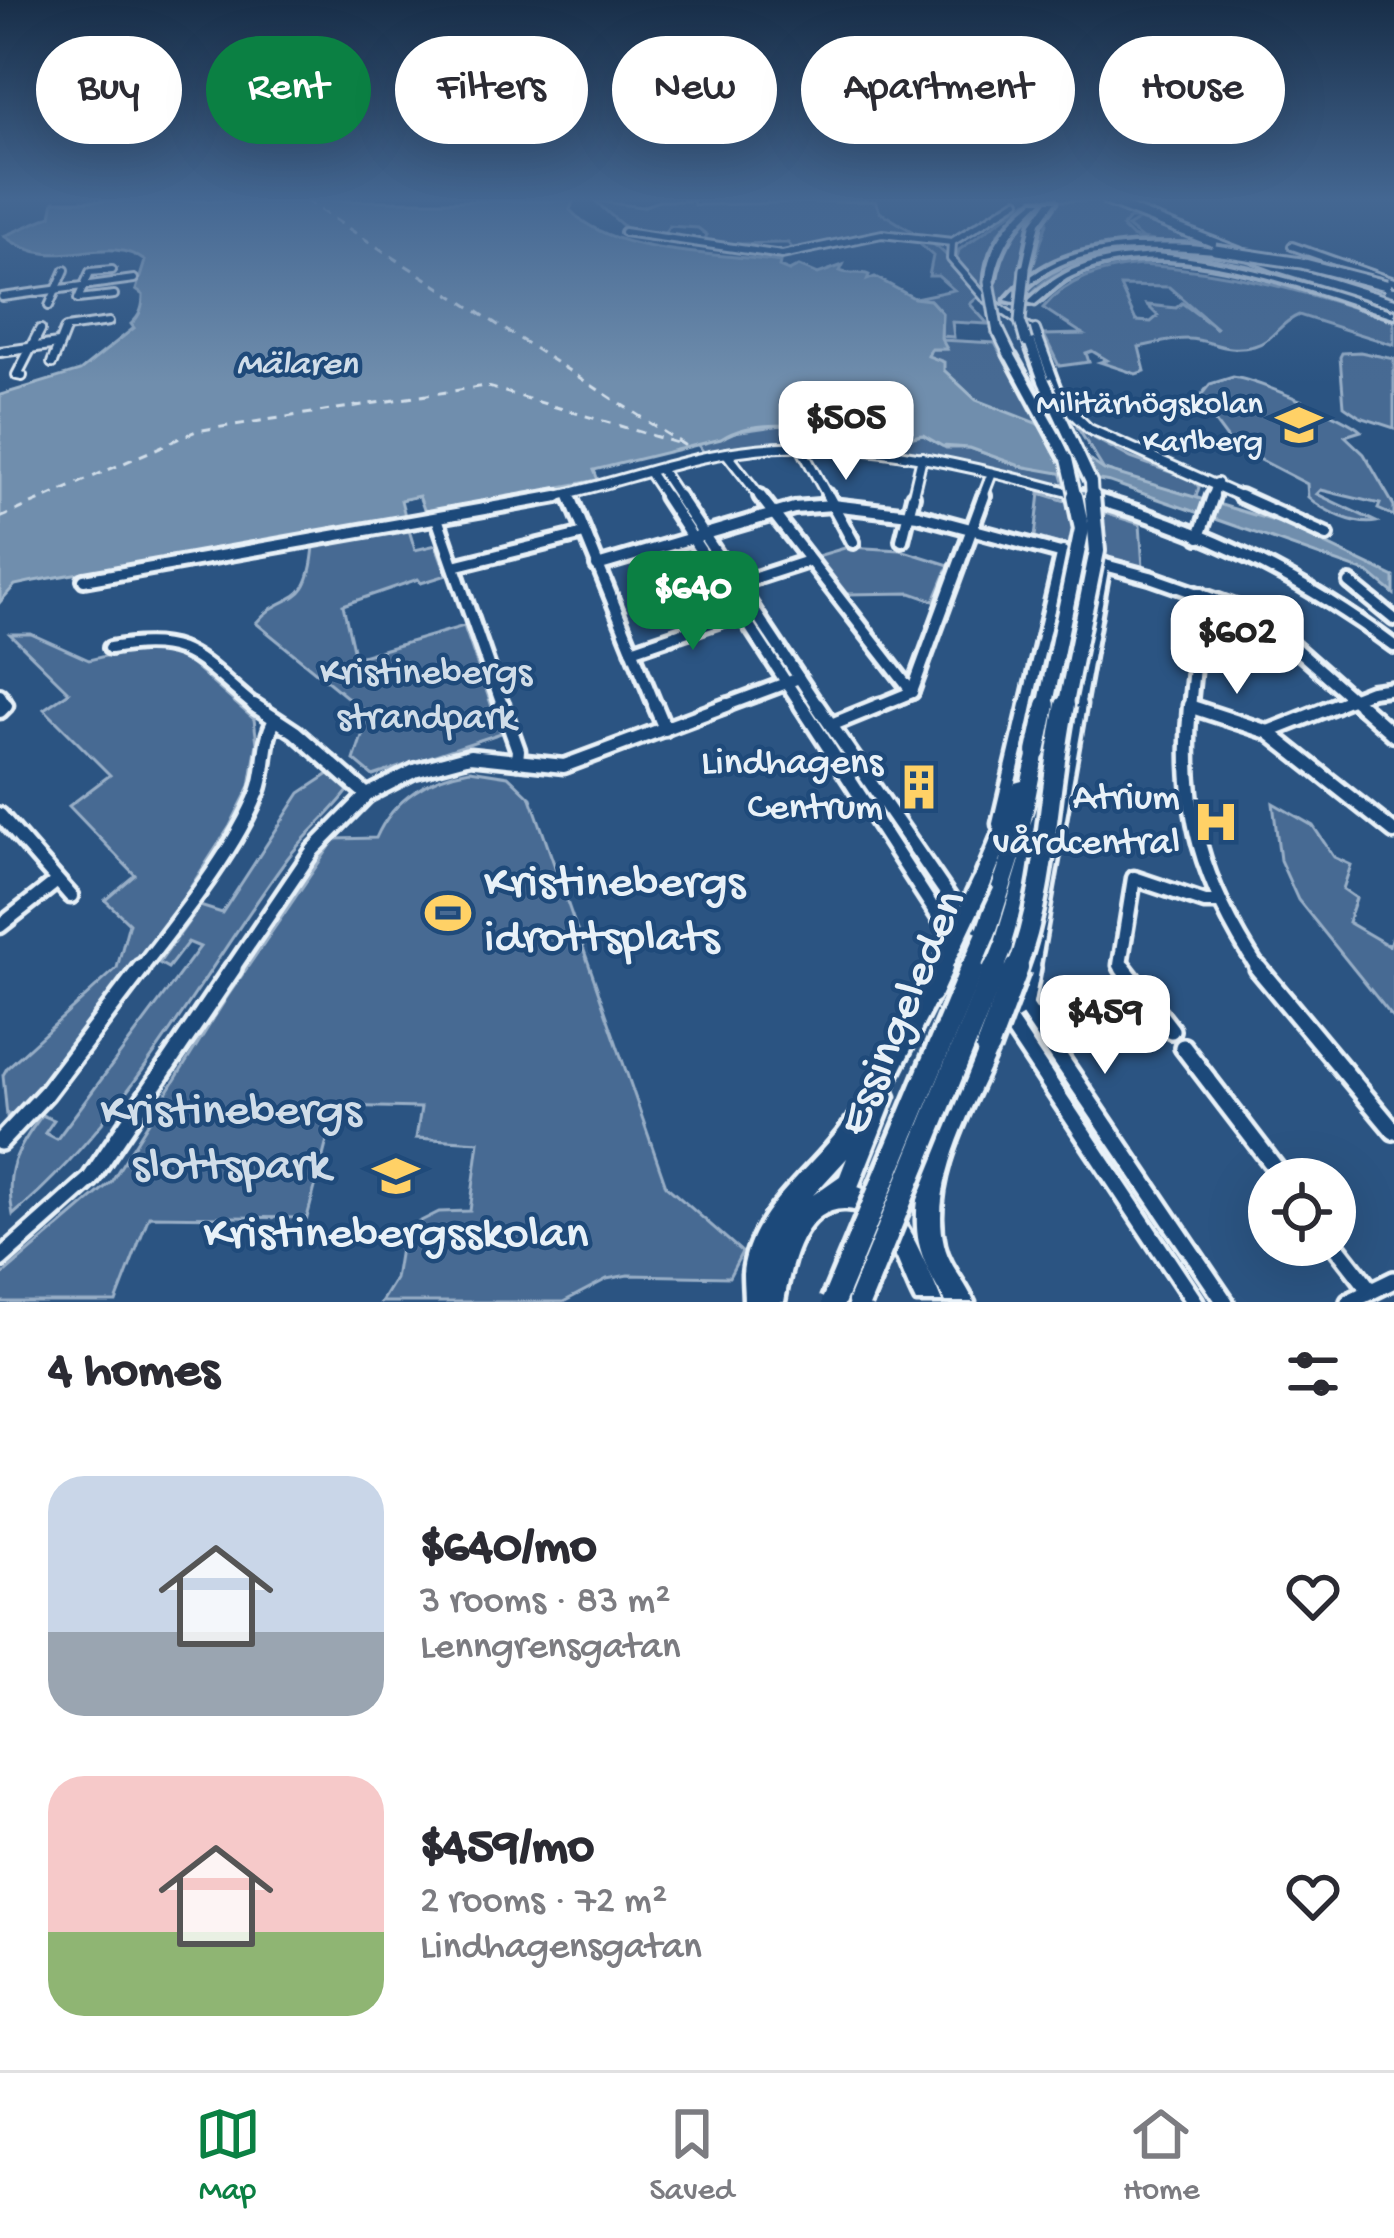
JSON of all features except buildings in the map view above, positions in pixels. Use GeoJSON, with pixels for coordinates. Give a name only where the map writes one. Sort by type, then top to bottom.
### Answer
{"type":"FeatureCollection","features":[{"type":"Feature","properties":{"kind":"highway"},"geometry":{"type":"LineString","coordinates":[[770,1298],[760,1254],[773,1219],[851,1135],[894,1064],[982,882],[1036,752],[1082,518],[1067,459],[998,337],[989,281],[993,262]]}},
{"type":"Feature","properties":{"kind":"highway"},"geometry":{"type":"LineString","coordinates":[[961,1302],[931,1254],[927,1200],[1032,920],[1049,827],[1049,783],[1098,532],[1090,482],[1020,320],[1027,262]]}},
{"type":"Feature","properties":{"kind":"highway"},"geometry":{"type":"LineString","coordinates":[[1010,355],[1003,327],[1011,300],[1034,277],[1069,262]]}},
{"type":"Feature","properties":{"kind":"highway"},"geometry":{"type":"LineString","coordinates":[[1026,341],[1024,321],[1032,302],[1049,284],[1079,269],[1130,262]]}},
{"type":"Feature","properties":{"kind":"highway"},"geometry":{"type":"LineString","coordinates":[[1186,262],[1251,270],[1394,314]]}},
{"type":"Feature","properties":{"kind":"highway"},"geometry":{"type":"LineString","coordinates":[[1292,262],[1391,285]]}},
{"type":"Feature","properties":{"kind":"highway","name":"Essingeleden"},"geometry":{"type":"LineString","coordinates":[[832,1302],[999,899],[1036,752]]}},
{"type":"Feature","properties":{"kind":"highway","name":"Essingeleden"},"geometry":{"type":"LineString","coordinates":[[859,1302],[1004,946],[1049,783]]}},
{"type":"Feature","properties":{"kind":"highway"},"geometry":{"type":"LineString","coordinates":[[770,1298],[794,1230],[805,1216],[836,1197],[856,1171],[894,1064]]}},
{"type":"Feature","properties":{"kind":"highway"},"geometry":{"type":"LineString","coordinates":[[836,1197],[863,1200],[885,1215],[929,1302]]}},
{"type":"Feature","properties":{"kind":"main road"},"geometry":{"type":"LineString","coordinates":[[1262,262],[1394,304]]}},
{"type":"Feature","properties":{"kind":"street"},"geometry":{"type":"LineString","coordinates":[[953,262],[972,285],[1034,328],[1058,393],[1075,417],[1124,448],[1327,535]]}},
{"type":"Feature","properties":{"kind":"street"},"geometry":{"type":"LineString","coordinates":[[1333,262],[1391,285]]}},
{"type":"Feature","properties":{"kind":"street"},"geometry":{"type":"LineString","coordinates":[[49,306],[65,270]]}},
{"type":"Feature","properties":{"kind":"street"},"geometry":{"type":"LineString","coordinates":[[112,270],[90,272],[78,299],[114,295]]}},
{"type":"Feature","properties":{"kind":"street"},"geometry":{"type":"LineString","coordinates":[[5,284],[1,299],[134,279]]}},
{"type":"Feature","properties":{"kind":"street"},"geometry":{"type":"LineString","coordinates":[[52,363],[66,328],[109,322]]}},
{"type":"Feature","properties":{"kind":"street"},"geometry":{"type":"LineString","coordinates":[[22,376],[17,375],[41,329]]}},
{"type":"Feature","properties":{"kind":"street"},"geometry":{"type":"LineString","coordinates":[[0,352],[58,344]]}},
{"type":"Feature","properties":{"kind":"street"},"geometry":{"type":"LineString","coordinates":[[800,446],[853,542]]}},
{"type":"Feature","properties":{"kind":"street"},"geometry":{"type":"LineString","coordinates":[[84,580],[438,521],[657,474],[727,454],[800,446],[922,458],[992,473],[1201,532],[1309,584],[1394,646]]}},
{"type":"Feature","properties":{"kind":"street"},"geometry":{"type":"LineString","coordinates":[[727,454],[912,692]]}},
{"type":"Feature","properties":{"kind":"street"},"geometry":{"type":"LineString","coordinates":[[902,540],[922,458]]}},
{"type":"Feature","properties":{"kind":"street"},"geometry":{"type":"LineString","coordinates":[[830,725],[912,692],[992,473]]}},
{"type":"Feature","properties":{"kind":"street"},"geometry":{"type":"LineString","coordinates":[[657,474],[737,584],[935,916],[1195,1302]]}},
{"type":"Feature","properties":{"kind":"street"},"geometry":{"type":"LineString","coordinates":[[657,474],[691,538],[740,613],[830,725],[1225,1302]]}},
{"type":"Feature","properties":{"kind":"street"},"geometry":{"type":"LineString","coordinates":[[1201,532],[1215,488]]}},
{"type":"Feature","properties":{"kind":"street"},"geometry":{"type":"LineString","coordinates":[[569,494],[665,729]]}},
{"type":"Feature","properties":{"kind":"street"},"geometry":{"type":"LineString","coordinates":[[597,566],[772,513],[832,505],[908,513],[1104,564],[1241,609],[1268,625],[1394,735]]}},
{"type":"Feature","properties":{"kind":"street"},"geometry":{"type":"LineString","coordinates":[[438,521],[518,750],[517,761]]}},
{"type":"Feature","properties":{"kind":"street"},"geometry":{"type":"LineString","coordinates":[[454,566],[584,534]]}},
{"type":"Feature","properties":{"kind":"street"},"geometry":{"type":"LineString","coordinates":[[935,916],[982,880],[991,856],[1063,553]]}},
{"type":"Feature","properties":{"kind":"street"},"geometry":{"type":"LineString","coordinates":[[737,584],[808,561]]}},
{"type":"Feature","properties":{"kind":"street"},"geometry":{"type":"LineString","coordinates":[[1006,1017],[1025,1005],[1104,564]]}},
{"type":"Feature","properties":{"kind":"street"},"geometry":{"type":"LineString","coordinates":[[1350,583],[1394,619]]}},
{"type":"Feature","properties":{"kind":"street"},"geometry":{"type":"LineString","coordinates":[[1201,594],[1187,781],[1192,831],[1220,902],[1283,1002],[1394,1131]]}},
{"type":"Feature","properties":{"kind":"street"},"geometry":{"type":"LineString","coordinates":[[632,650],[740,613]]}},
{"type":"Feature","properties":{"kind":"street"},"geometry":{"type":"LineString","coordinates":[[110,648],[152,640],[174,644],[368,795]]}},
{"type":"Feature","properties":{"kind":"street"},"geometry":{"type":"LineString","coordinates":[[0,1259],[90,1179],[313,850],[368,795],[446,761],[491,756],[564,766],[792,680]]}},
{"type":"Feature","properties":{"kind":"street"},"geometry":{"type":"LineString","coordinates":[[1268,732],[1394,688]]}},
{"type":"Feature","properties":{"kind":"street"},"geometry":{"type":"LineString","coordinates":[[0,695],[6,705],[0,711]]}},
{"type":"Feature","properties":{"kind":"street"},"geometry":{"type":"LineString","coordinates":[[1192,707],[1268,732],[1389,828]]}},
{"type":"Feature","properties":{"kind":"street"},"geometry":{"type":"LineString","coordinates":[[0,1142],[16,1129],[146,966],[230,845],[259,791],[268,730],[275,720]]}},
{"type":"Feature","properties":{"kind":"street"},"geometry":{"type":"LineString","coordinates":[[0,815],[71,896]]}},
{"type":"Feature","properties":{"kind":"street"},"geometry":{"type":"LineString","coordinates":[[1171,1030],[1120,965],[1130,886],[1134,878],[1144,878],[1205,902],[1220,902]]}},
{"type":"Feature","properties":{"kind":"street"},"geometry":{"type":"LineString","coordinates":[[0,926],[57,881]]}},
{"type":"Feature","properties":{"kind":"street"},"geometry":{"type":"LineString","coordinates":[[1183,1047],[1268,1158]]}},
{"type":"Feature","properties":{"kind":"street"},"geometry":{"type":"LineString","coordinates":[[1120,1189],[1142,1178]]}},
{"type":"Feature","properties":{"kind":"street"},"geometry":{"type":"LineString","coordinates":[[1351,1266],[1370,1290]]}},
{"type":"Feature","properties":{"kind":"street"},"geometry":{"type":"LineString","coordinates":[[1349,1302],[1394,1280]]}},
{"type":"Feature","properties":{"kind":"green space"},"geometry":{"type":"Polygon","coordinates":[[[932,262],[952,262],[979,296],[970,304],[988,324],[952,322],[954,337],[941,336],[942,313],[930,300],[915,298],[954,290],[938,276],[929,276],[932,262]]]}},
{"type":"Feature","properties":{"kind":"green space"},"geometry":{"type":"Polygon","coordinates":[[[957,262],[991,262],[984,292],[957,262]]]}},
{"type":"Feature","properties":{"kind":"green space"},"geometry":{"type":"Polygon","coordinates":[[[999,262],[1022,262],[1019,282],[1002,304],[995,299],[999,262]]]}},
{"type":"Feature","properties":{"kind":"green space"},"geometry":{"type":"Polygon","coordinates":[[[1034,262],[1061,262],[1030,275],[1034,262]]]}},
{"type":"Feature","properties":{"kind":"green space"},"geometry":{"type":"Polygon","coordinates":[[[1088,262],[1060,271],[1027,299],[1028,285],[1072,263],[1088,262]]]}},
{"type":"Feature","properties":{"kind":"green space"},"geometry":{"type":"Polygon","coordinates":[[[1217,262],[1264,262],[1394,305],[1394,311],[1309,284],[1217,262]]]}},
{"type":"Feature","properties":{"kind":"green space"},"geometry":{"type":"Polygon","coordinates":[[[1141,265],[1206,272],[1331,301],[1394,321],[1394,345],[1299,315],[1254,346],[1234,348],[1188,339],[1139,347],[1145,371],[1136,374],[1100,362],[1107,360],[1092,351],[1086,353],[1089,362],[1059,366],[1044,335],[1083,334],[1043,308],[1074,282],[1141,265]],[[1120,286],[1136,321],[1151,322],[1158,316],[1147,305],[1176,308],[1182,303],[1217,329],[1169,287],[1120,286]]]}},
{"type":"Feature","properties":{"kind":"green space"},"geometry":{"type":"Polygon","coordinates":[[[941,340],[995,343],[1041,429],[976,400],[928,356],[931,349],[946,349],[941,340]]]}},
{"type":"Feature","properties":{"kind":"green space"},"geometry":{"type":"Polygon","coordinates":[[[1360,352],[1394,359],[1394,428],[1360,417],[1344,406],[1340,357],[1360,352]]]}},
{"type":"Feature","properties":{"kind":"green space"},"geometry":{"type":"Polygon","coordinates":[[[1233,377],[1300,400],[1361,431],[1345,436],[1364,454],[1394,506],[1394,516],[1378,509],[1380,504],[1321,490],[1317,494],[1376,522],[1340,516],[1308,497],[1307,484],[1232,445],[1198,399],[1210,384],[1233,377]]]}},
{"type":"Feature","properties":{"kind":"green space"},"geometry":{"type":"Polygon","coordinates":[[[796,423],[854,437],[899,440],[923,435],[946,448],[970,448],[1020,466],[1061,472],[1066,488],[887,448],[797,443],[705,454],[698,445],[734,432],[796,423]]]}},
{"type":"Feature","properties":{"kind":"green space"},"geometry":{"type":"Polygon","coordinates":[[[1079,430],[1131,458],[1193,480],[1199,487],[1195,500],[1104,470],[1079,430]]]}},
{"type":"Feature","properties":{"kind":"green space"},"geometry":{"type":"Polygon","coordinates":[[[1040,493],[1140,524],[1143,568],[1035,537],[1040,493]]]}},
{"type":"Feature","properties":{"kind":"green space","name":"Kristinebergs strandpark"},"geometry":{"type":"Polygon","coordinates":[[[409,530],[415,550],[436,545],[447,575],[421,583],[418,579],[343,605],[355,658],[464,626],[501,733],[373,776],[354,760],[369,715],[256,623],[301,591],[314,546],[409,530]]]}},
{"type":"Feature","properties":{"kind":"green space"},"geometry":{"type":"Polygon","coordinates":[[[848,547],[901,550],[949,565],[934,601],[911,593],[846,594],[814,557],[848,547]]]}},
{"type":"Feature","properties":{"kind":"green space"},"geometry":{"type":"Polygon","coordinates":[[[10,634],[31,634],[89,660],[146,646],[176,651],[254,719],[257,743],[250,786],[174,913],[25,1107],[7,1116],[3,1075],[7,1068],[117,968],[129,923],[105,900],[135,875],[69,806],[110,775],[44,709],[69,692],[10,634]]]}},
{"type":"Feature","properties":{"kind":"green space","name":"Kristinebergs slottspark"},"geometry":{"type":"Polygon","coordinates":[[[470,770],[508,776],[531,798],[666,1186],[742,1252],[729,1277],[628,1275],[607,1279],[563,1302],[381,1302],[395,1279],[403,1230],[439,1212],[470,1211],[479,1142],[416,1138],[421,1108],[336,1106],[307,1218],[149,1216],[116,1302],[0,1302],[0,1277],[111,1182],[227,997],[335,839],[376,838],[392,812],[414,792],[470,770]]]}},
{"type":"Feature","properties":{"kind":"green space"},"geometry":{"type":"Polygon","coordinates":[[[329,774],[348,791],[287,859],[127,1091],[54,1177],[13,1215],[11,1173],[19,1150],[42,1115],[54,1120],[45,1133],[57,1139],[200,947],[188,942],[168,968],[159,963],[200,906],[222,913],[300,793],[329,774]]]}},
{"type":"Feature","properties":{"kind":"green space"},"geometry":{"type":"Polygon","coordinates":[[[1273,803],[1313,826],[1334,857],[1351,865],[1343,889],[1356,898],[1348,922],[1389,946],[1394,929],[1394,1019],[1298,900],[1280,860],[1273,803]]]}},
{"type":"Feature","properties":{"kind":"water","name":"Mälaren"},"geometry":{"type":"Polygon","coordinates":[[[145,262],[778,262],[789,271],[799,266],[818,274],[843,265],[840,271],[869,275],[867,280],[875,277],[914,298],[930,300],[942,313],[941,338],[947,349],[931,349],[928,356],[944,362],[944,370],[976,400],[1036,423],[1104,470],[1281,523],[1394,577],[1394,594],[1369,573],[1110,482],[1020,466],[970,448],[942,446],[923,435],[895,440],[783,425],[740,430],[721,439],[594,470],[598,480],[425,512],[419,496],[401,500],[405,516],[15,585],[0,602],[0,395],[80,371],[134,328],[131,324],[139,315],[143,295],[136,290],[145,262]]]}},
{"type":"Feature","properties":{"kind":"ferry route"},"geometry":{"type":"LineString","coordinates":[[0,518],[196,431],[485,386],[684,445],[400,262]]}},
{"type":"Feature","properties":{"kind":"place","name":"Militärhögskolan Karlberg"},"geometry":{"type":"Point","coordinates":[1299,425]}},
{"type":"Feature","properties":{"kind":"place","name":"Lindhagens Centrum"},"geometry":{"type":"Point","coordinates":[919,787]}},
{"type":"Feature","properties":{"kind":"place","name":"Atrium vårdcentral"},"geometry":{"type":"Point","coordinates":[1216,822]}},
{"type":"Feature","properties":{"kind":"place","name":"Kristinebergs idrottsplats"},"geometry":{"type":"Point","coordinates":[448,913]}},
{"type":"Feature","properties":{"kind":"place","name":"Kristinebergsskolan"},"geometry":{"type":"Point","coordinates":[396,1176]}}]}
